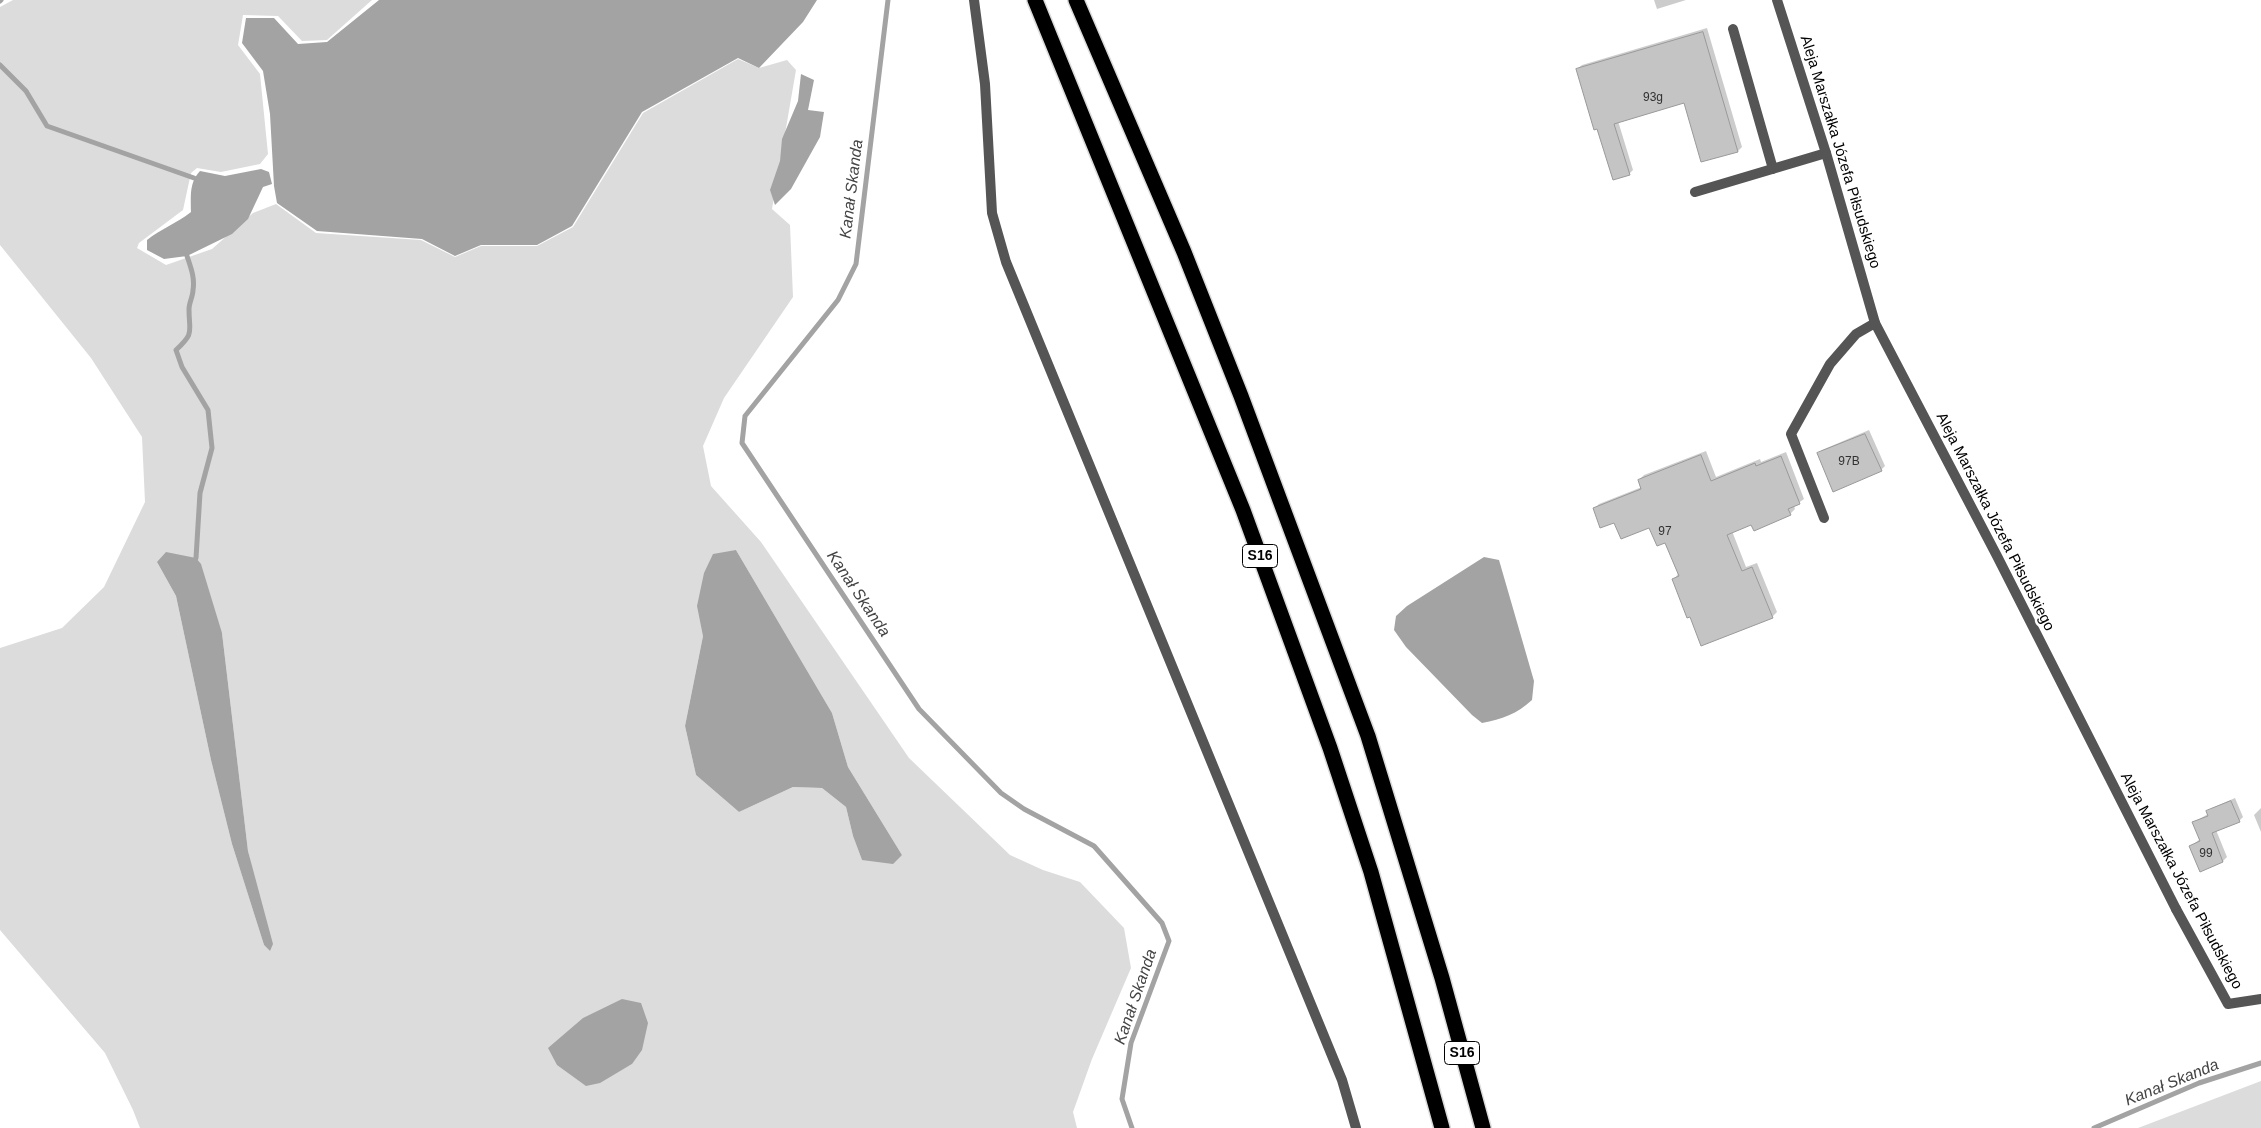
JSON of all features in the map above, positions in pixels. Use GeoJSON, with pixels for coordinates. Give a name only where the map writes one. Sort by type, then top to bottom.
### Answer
{"type":"FeatureCollection","features":[{"type":"Feature","properties":{"kind":"highway","name":"S16"},"geometry":{"type":"LineString","coordinates":[[1035,0],[1243,510],[1330,748],[1371,872],[1442,1128]]}},
{"type":"Feature","properties":{"kind":"highway","name":"S16"},"geometry":{"type":"LineString","coordinates":[[1076,0],[1184,252],[1242,396],[1368,736],[1442,978],[1483,1128]]}},
{"type":"Feature","properties":{"kind":"street"},"geometry":{"type":"LineString","coordinates":[[974,0],[985,84],[992,213],[1006,262],[1342,1080],[1356,1128]]}},
{"type":"Feature","properties":{"kind":"street","name":"Aleja Marszałka Józefa Piłsudskiego"},"geometry":{"type":"LineString","coordinates":[[1777,0],[1826,153],[1875,324],[2001,565],[2176,909],[2228,1004],[2261,999]]}},
{"type":"Feature","properties":{"kind":"street"},"geometry":{"type":"LineString","coordinates":[[1733,29],[1773,169]]}},
{"type":"Feature","properties":{"kind":"street"},"geometry":{"type":"LineString","coordinates":[[1695,192],[1826,153]]}},
{"type":"Feature","properties":{"kind":"street"},"geometry":{"type":"LineString","coordinates":[[1824,518],[1791,434],[1830,364],[1856,334],[1875,324]]}},
{"type":"Feature","properties":{"kind":"shaded area"},"geometry":{"type":"Polygon","coordinates":[[[13,0],[372,0],[327,40],[302,41],[278,16],[243,15],[238,45],[260,74],[268,154],[260,164],[221,172],[197,168],[191,173],[183,210],[139,243],[137,248],[166,265],[212,249],[253,213],[276,204],[316,233],[421,240],[455,257],[481,246],[537,246],[573,227],[643,113],[738,59],[759,68],[787,60],[796,70],[772,209],[790,225],[793,297],[724,398],[703,446],[711,486],[761,542],[909,758],[1010,855],[1043,870],[1080,882],[1124,928],[1131,968],[1092,1059],[1073,1112],[1077,1128],[140,1128],[105,1053],[0,930],[0,648],[62,628],[104,587],[145,502],[142,437],[91,358],[0,245],[0,7],[13,0]],[[736,550],[703,636],[685,726],[696,775],[739,812],[793,787],[822,788],[846,807],[853,836],[862,860],[902,855],[848,767],[832,713],[736,550]],[[157,562],[176,596],[211,760],[232,844],[264,945],[270,951],[248,851],[222,633],[157,562]],[[622,999],[600,1082],[632,1064],[622,999]]]}},
{"type":"Feature","properties":{"kind":"shaded area"},"geometry":{"type":"Polygon","coordinates":[[[379,0],[817,0],[803,22],[759,68],[738,58],[642,112],[572,226],[537,245],[481,245],[455,256],[422,239],[317,231],[277,203],[274,186],[270,114],[263,71],[242,43],[246,18],[274,18],[298,44],[327,42],[379,0]]]}},
{"type":"Feature","properties":{"kind":"shaded area"},"geometry":{"type":"Polygon","coordinates":[[[801,74],[814,80],[808,110],[824,112],[820,137],[791,189],[775,205],[770,190],[780,161],[782,139],[798,101],[801,74]]]}},
{"type":"Feature","properties":{"kind":"shaded area"},"geometry":{"type":"Polygon","coordinates":[[[261,169],[269,172],[272,184],[263,187],[248,219],[232,234],[187,256],[164,259],[147,250],[147,240],[191,212],[192,185],[200,171],[225,176],[261,169]]]}},
{"type":"Feature","properties":{"kind":"shaded area"},"geometry":{"type":"Polygon","coordinates":[[[736,550],[832,713],[848,767],[902,855],[893,864],[862,860],[853,836],[846,807],[822,788],[793,787],[739,812],[696,775],[685,726],[703,636],[697,606],[704,573],[713,554],[736,550]]]}},
{"type":"Feature","properties":{"kind":"shaded area"},"geometry":{"type":"Polygon","coordinates":[[[166,552],[196,558],[201,564],[222,633],[248,851],[273,944],[270,951],[264,945],[232,844],[211,760],[176,596],[157,562],[166,552]]]}},
{"type":"Feature","properties":{"kind":"shaded area"},"geometry":{"type":"Polygon","coordinates":[[[1484,557],[1499,560],[1534,681],[1532,700],[1526,705],[1509,715],[1482,723],[1406,647],[1394,630],[1396,616],[1407,606],[1484,557]]]}},
{"type":"Feature","properties":{"kind":"shaded area"},"geometry":{"type":"Polygon","coordinates":[[[622,999],[641,1003],[648,1023],[642,1050],[632,1064],[600,1083],[586,1086],[557,1065],[548,1048],[583,1018],[622,999]]]}},
{"type":"Feature","properties":{"kind":"shaded area"},"geometry":{"type":"Polygon","coordinates":[[[2261,1081],[2261,1128],[2138,1128],[2261,1081]]]}},
{"type":"Feature","properties":{"kind":"building"},"geometry":{"type":"Polygon","coordinates":[[[1703,32],[1738,152],[1701,162],[1684,103],[1614,124],[1630,175],[1613,180],[1597,129],[1594,130],[1576,69],[1703,32]]]}},
{"type":"Feature","properties":{"kind":"building"},"geometry":{"type":"Polygon","coordinates":[[[1865,434],[1882,471],[1833,492],[1817,453],[1865,434]]]}},
{"type":"Feature","properties":{"kind":"building"},"geometry":{"type":"Polygon","coordinates":[[[1701,455],[1711,481],[1755,463],[1756,466],[1781,456],[1800,504],[1788,509],[1791,515],[1754,531],[1751,525],[1727,535],[1742,571],[1752,567],[1773,618],[1701,646],[1690,617],[1687,618],[1672,579],[1679,576],[1665,543],[1657,546],[1649,528],[1621,539],[1614,523],[1600,528],[1593,508],[1641,489],[1638,480],[1701,455]]]}},
{"type":"Feature","properties":{"kind":"building"},"geometry":{"type":"Polygon","coordinates":[[[2231,801],[2240,822],[2212,833],[2223,862],[2200,872],[2189,846],[2200,841],[2192,822],[2208,816],[2206,811],[2231,801]]]}},
{"type":"Feature","properties":{"kind":"waterway","name":"Kanał Skanda"},"geometry":{"type":"LineString","coordinates":[[888,0],[856,264],[838,300],[745,416],[742,443],[919,709],[1001,793],[1024,809],[1094,846],[1162,923],[1169,941],[1131,1043],[1122,1099],[1132,1128]]}},
{"type":"Feature","properties":{"kind":"waterway"},"geometry":{"type":"LineString","coordinates":[[0,65],[26,91],[47,126],[194,178]]}},
{"type":"Feature","properties":{"kind":"waterway"},"geometry":{"type":"LineString","coordinates":[[187,256],[193,281],[193,292],[189,307],[190,332],[176,350],[182,367],[208,410],[212,448],[200,493],[196,558]]}},
{"type":"Feature","properties":{"kind":"waterway","name":"Kanał Skanda"},"geometry":{"type":"LineString","coordinates":[[2094,1128],[2199,1083],[2261,1063]]}}]}
